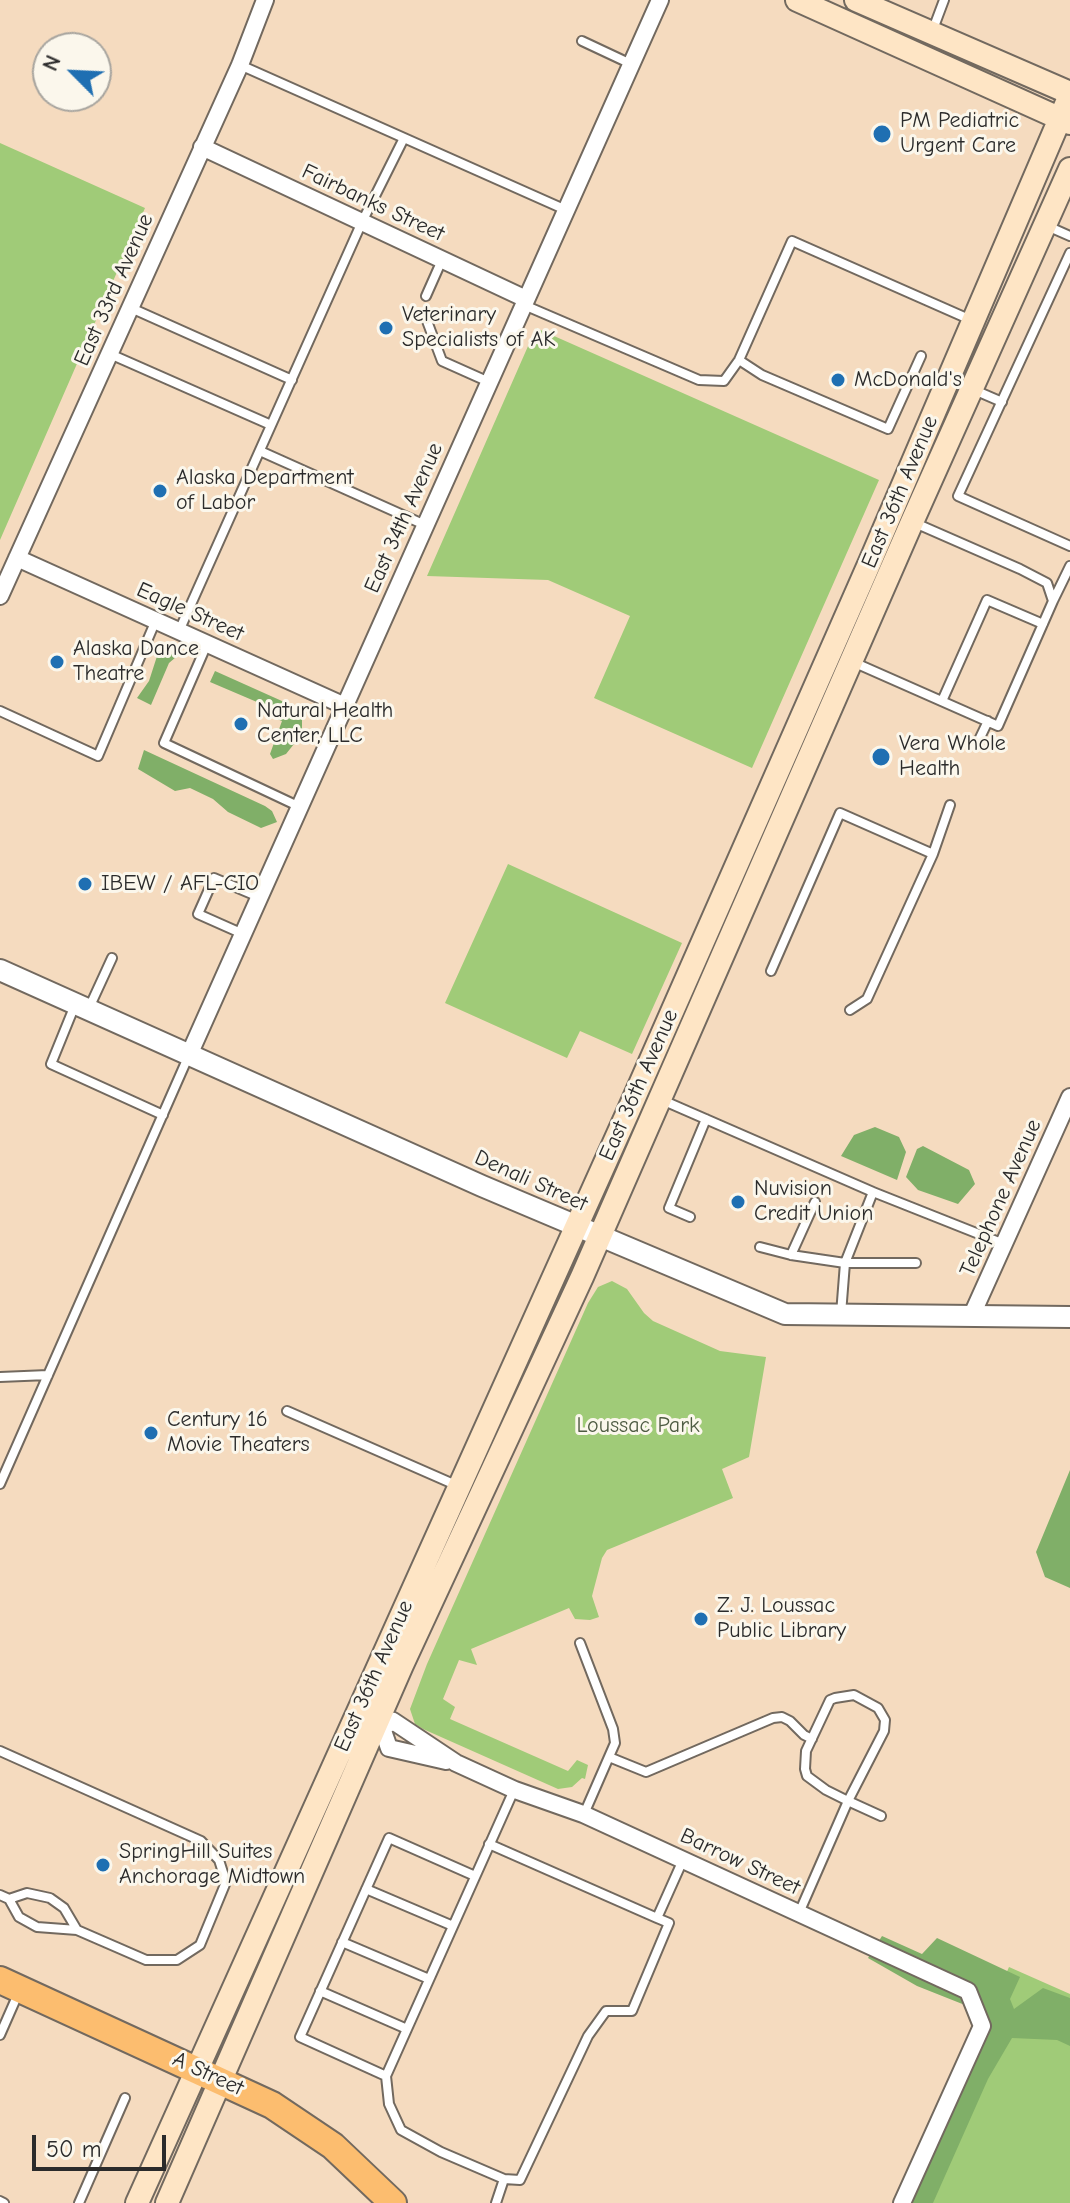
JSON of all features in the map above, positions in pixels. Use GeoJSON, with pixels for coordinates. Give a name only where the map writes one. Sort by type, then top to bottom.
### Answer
{"type":"FeatureCollection","features":[{"type":"Feature","properties":{"kind":"main road"},"geometry":{"type":"LineString","coordinates":[[797,0],[1065,121]]}},
{"type":"Feature","properties":{"kind":"main road"},"geometry":{"type":"LineString","coordinates":[[856,0],[1070,94]]}},
{"type":"Feature","properties":{"kind":"main road","name":"East 36th Avenue"},"geometry":{"type":"LineString","coordinates":[[372,1723],[458,1486],[621,1128],[973,321],[1065,121],[1070,94]]}},
{"type":"Feature","properties":{"kind":"main road","name":"East 36th Avenue"},"geometry":{"type":"LineString","coordinates":[[209,2075],[661,1100],[912,522],[1070,169]]}},
{"type":"Feature","properties":{"kind":"main road"},"geometry":{"type":"LineString","coordinates":[[852,661],[848,648],[897,530],[893,507]]}},
{"type":"Feature","properties":{"kind":"main road","name":"A Street"},"geometry":{"type":"LineString","coordinates":[[10,1985],[272,2105],[333,2146],[393,2203]]}},
{"type":"Feature","properties":{"kind":"main road"},"geometry":{"type":"LineString","coordinates":[[137,2203],[209,2075]]}},
{"type":"Feature","properties":{"kind":"main road"},"geometry":{"type":"LineString","coordinates":[[167,2203],[209,2075]]}},
{"type":"Feature","properties":{"kind":"street","name":"East 33rd Avenue"},"geometry":{"type":"LineString","coordinates":[[0,596],[240,65],[265,0]]}},
{"type":"Feature","properties":{"kind":"street","name":"East 34th Avenue"},"geometry":{"type":"LineString","coordinates":[[189,1055],[660,0]]}},
{"type":"Feature","properties":{"kind":"street","name":"Fairbanks Street"},"geometry":{"type":"LineString","coordinates":[[202,147],[525,302]]}},
{"type":"Feature","properties":{"kind":"street","name":"Eagle Street"},"geometry":{"type":"LineString","coordinates":[[17,558],[345,706]]}},
{"type":"Feature","properties":{"kind":"street","name":"Denali Street"},"geometry":{"type":"LineString","coordinates":[[0,970],[575,1227],[785,1314],[1070,1317]]}},
{"type":"Feature","properties":{"kind":"street","name":"Telephone Avenue"},"geometry":{"type":"LineString","coordinates":[[971,1317],[1070,1097]]}},
{"type":"Feature","properties":{"kind":"street","name":"Barrow Street"},"geometry":{"type":"LineString","coordinates":[[372,1723],[393,1721],[456,1763],[515,1790],[583,1814],[968,1991],[982,2026],[902,2203]]}},
{"type":"Feature","properties":{"kind":"lane"},"geometry":{"type":"LineString","coordinates":[[931,33],[944,0]]}},
{"type":"Feature","properties":{"kind":"lane"},"geometry":{"type":"LineString","coordinates":[[582,41],[631,64]]}},
{"type":"Feature","properties":{"kind":"lane"},"geometry":{"type":"LineString","coordinates":[[240,65],[566,210]]}},
{"type":"Feature","properties":{"kind":"lane"},"geometry":{"type":"LineString","coordinates":[[179,631],[362,222],[404,138]]}},
{"type":"Feature","properties":{"kind":"lane"},"geometry":{"type":"LineString","coordinates":[[1044,225],[1070,236]]}},
{"type":"Feature","properties":{"kind":"lane"},"geometry":{"type":"LineString","coordinates":[[525,302],[699,380],[724,381],[739,360],[792,241],[973,321]]}},
{"type":"Feature","properties":{"kind":"lane"},"geometry":{"type":"LineString","coordinates":[[1070,253],[1068,264],[958,496],[1070,546]]}},
{"type":"Feature","properties":{"kind":"lane"},"geometry":{"type":"LineString","coordinates":[[426,296],[443,260]]}},
{"type":"Feature","properties":{"kind":"lane"},"geometry":{"type":"LineString","coordinates":[[130,307],[292,380]]}},
{"type":"Feature","properties":{"kind":"lane"},"geometry":{"type":"LineString","coordinates":[[427,321],[442,361],[489,382]]}},
{"type":"Feature","properties":{"kind":"lane"},"geometry":{"type":"LineString","coordinates":[[109,354],[271,425]]}},
{"type":"Feature","properties":{"kind":"lane"},"geometry":{"type":"LineString","coordinates":[[739,360],[762,375],[888,429],[921,356]]}},
{"type":"Feature","properties":{"kind":"lane"},"geometry":{"type":"LineString","coordinates":[[971,388],[1002,402]]}},
{"type":"Feature","properties":{"kind":"lane"},"geometry":{"type":"LineString","coordinates":[[260,451],[425,525]]}},
{"type":"Feature","properties":{"kind":"lane"},"geometry":{"type":"LineString","coordinates":[[912,522],[1047,583],[1053,601]]}},
{"type":"Feature","properties":{"kind":"lane"},"geometry":{"type":"LineString","coordinates":[[852,661],[998,726],[1070,566]]}},
{"type":"Feature","properties":{"kind":"lane"},"geometry":{"type":"LineString","coordinates":[[942,701],[987,600],[1043,624]]}},
{"type":"Feature","properties":{"kind":"lane"},"geometry":{"type":"LineString","coordinates":[[0,711],[98,756],[156,620]]}},
{"type":"Feature","properties":{"kind":"lane"},"geometry":{"type":"LineString","coordinates":[[208,644],[164,743],[300,807]]}},
{"type":"Feature","properties":{"kind":"lane"},"geometry":{"type":"LineString","coordinates":[[977,744],[988,721]]}},
{"type":"Feature","properties":{"kind":"lane"},"geometry":{"type":"LineString","coordinates":[[850,1010],[867,999],[933,854],[950,805]]}},
{"type":"Feature","properties":{"kind":"lane"},"geometry":{"type":"LineString","coordinates":[[771,971],[840,813],[933,854]]}},
{"type":"Feature","properties":{"kind":"lane"},"geometry":{"type":"LineString","coordinates":[[243,934],[198,914],[214,878],[259,898]]}},
{"type":"Feature","properties":{"kind":"lane"},"geometry":{"type":"LineString","coordinates":[[112,958],[51,1064],[163,1115]]}},
{"type":"Feature","properties":{"kind":"lane"},"geometry":{"type":"LineString","coordinates":[[0,1484],[189,1055]]}},
{"type":"Feature","properties":{"kind":"lane"},"geometry":{"type":"LineString","coordinates":[[661,1100],[873,1192],[1004,1244]]}},
{"type":"Feature","properties":{"kind":"lane"},"geometry":{"type":"LineString","coordinates":[[690,1217],[669,1208],[706,1119]]}},
{"type":"Feature","properties":{"kind":"lane"},"geometry":{"type":"LineString","coordinates":[[841,1315],[845,1263],[873,1192]]}},
{"type":"Feature","properties":{"kind":"lane"},"geometry":{"type":"LineString","coordinates":[[791,1255],[815,1202]]}},
{"type":"Feature","properties":{"kind":"lane"},"geometry":{"type":"LineString","coordinates":[[760,1247],[845,1263],[916,1263]]}},
{"type":"Feature","properties":{"kind":"lane"},"geometry":{"type":"LineString","coordinates":[[0,1377],[48,1375]]}},
{"type":"Feature","properties":{"kind":"lane"},"geometry":{"type":"LineString","coordinates":[[287,1411],[458,1486]]}},
{"type":"Feature","properties":{"kind":"lane"},"geometry":{"type":"LineString","coordinates":[[580,1643],[613,1729],[615,1743],[583,1814]]}},
{"type":"Feature","properties":{"kind":"lane"},"geometry":{"type":"LineString","coordinates":[[798,1913],[848,1801],[884,1731],[885,1720],[878,1708],[854,1695],[830,1700],[804,1763],[807,1776],[826,1790],[848,1801],[881,1816]]}},
{"type":"Feature","properties":{"kind":"lane"},"geometry":{"type":"LineString","coordinates":[[609,1757],[646,1772],[773,1718],[782,1717],[812,1739]]}},
{"type":"Feature","properties":{"kind":"lane"},"geometry":{"type":"LineString","coordinates":[[0,1751],[201,1841],[219,1860],[226,1882],[200,1945],[177,1960],[146,1960],[77,1930],[37,1927],[19,1917],[4,1897],[27,1893],[50,1898],[64,1908],[77,1930]]}},
{"type":"Feature","properties":{"kind":"lane"},"geometry":{"type":"LineString","coordinates":[[489,1844],[669,1923],[632,2011],[606,2011],[588,2036],[520,2180],[504,2179],[441,2152],[401,2130],[389,2104],[386,2076],[489,1844],[515,1790]]}},
{"type":"Feature","properties":{"kind":"lane"},"geometry":{"type":"LineString","coordinates":[[386,2076],[300,2037],[320,1991],[389,1838],[475,1876]]}},
{"type":"Feature","properties":{"kind":"lane"},"geometry":{"type":"LineString","coordinates":[[657,1918],[683,1860]]}},
{"type":"Feature","properties":{"kind":"lane"},"geometry":{"type":"LineString","coordinates":[[366,1889],[453,1926]]}},
{"type":"Feature","properties":{"kind":"lane"},"geometry":{"type":"LineString","coordinates":[[342,1942],[429,1979]]}},
{"type":"Feature","properties":{"kind":"lane"},"geometry":{"type":"LineString","coordinates":[[0,2035],[10,1985]]}},
{"type":"Feature","properties":{"kind":"lane"},"geometry":{"type":"LineString","coordinates":[[320,1991],[407,2029]]}},
{"type":"Feature","properties":{"kind":"lane"},"geometry":{"type":"LineString","coordinates":[[79,2203],[125,2098]]}},
{"type":"Feature","properties":{"kind":"lane"},"geometry":{"type":"LineString","coordinates":[[496,2203],[504,2179]]}},
{"type":"Feature","properties":{"kind":"green space"},"geometry":{"type":"Polygon","coordinates":[[[0,143],[145,208],[0,540],[0,143]]]}},
{"type":"Feature","properties":{"kind":"green space"},"geometry":{"type":"Polygon","coordinates":[[[536,328],[879,480],[752,768],[594,698],[630,616],[548,580],[427,576],[536,328]]]}},
{"type":"Feature","properties":{"kind":"green space"},"geometry":{"type":"Polygon","coordinates":[[[159,650],[176,657],[169,663],[151,705],[137,698],[149,681],[159,650]]]}},
{"type":"Feature","properties":{"kind":"green space"},"geometry":{"type":"Polygon","coordinates":[[[215,671],[302,710],[302,734],[286,754],[273,759],[270,754],[282,721],[269,716],[271,708],[210,682],[215,671]]]}},
{"type":"Feature","properties":{"kind":"green space"},"geometry":{"type":"Polygon","coordinates":[[[144,750],[265,806],[272,811],[277,822],[261,828],[190,788],[175,791],[138,769],[144,750]]]}},
{"type":"Feature","properties":{"kind":"green space"},"geometry":{"type":"Polygon","coordinates":[[[508,864],[682,943],[632,1054],[580,1031],[567,1058],[445,1003],[508,864]]]}},
{"type":"Feature","properties":{"kind":"green space"},"geometry":{"type":"Polygon","coordinates":[[[875,1127],[899,1137],[906,1152],[897,1180],[841,1156],[854,1135],[875,1127]]]}},
{"type":"Feature","properties":{"kind":"green space"},"geometry":{"type":"Polygon","coordinates":[[[923,1146],[969,1170],[975,1184],[958,1204],[918,1190],[906,1177],[917,1149],[923,1146]]]}},
{"type":"Feature","properties":{"kind":"green space","name":"Loussac Park"},"geometry":{"type":"Polygon","coordinates":[[[612,1281],[627,1289],[653,1321],[720,1351],[766,1357],[749,1457],[722,1469],[733,1498],[607,1550],[592,1596],[599,1617],[575,1619],[569,1608],[471,1649],[477,1665],[459,1660],[443,1699],[455,1707],[450,1719],[568,1771],[577,1760],[588,1765],[585,1779],[582,1778],[572,1787],[558,1789],[423,1729],[415,1724],[410,1709],[427,1664],[588,1303],[598,1287],[612,1281]]]}},
{"type":"Feature","properties":{"kind":"green space"},"geometry":{"type":"Polygon","coordinates":[[[1070,1470],[1070,1588],[1045,1577],[1036,1552],[1070,1470]]]}},
{"type":"Feature","properties":{"kind":"green space"},"geometry":{"type":"Polygon","coordinates":[[[882,1936],[922,1954],[937,1938],[1020,1977],[1010,1999],[1014,2009],[1043,1988],[1070,1998],[1070,2046],[1057,2040],[1012,2038],[988,2079],[933,2203],[909,2203],[980,2011],[917,1986],[868,1958],[882,1936]]]}},
{"type":"Feature","properties":{"kind":"green space"},"geometry":{"type":"Polygon","coordinates":[[[1009,1967],[1070,1994],[1070,2203],[905,2203],[1009,1967]]]}},
{"type":"Feature","properties":{"kind":"place","name":"PM Pediatric Urgent Care"},"geometry":{"type":"Point","coordinates":[882,134]}},
{"type":"Feature","properties":{"kind":"place","name":"Veterinary Specialists of AK"},"geometry":{"type":"Point","coordinates":[386,328]}},
{"type":"Feature","properties":{"kind":"place","name":"McDonald's"},"geometry":{"type":"Point","coordinates":[838,380]}},
{"type":"Feature","properties":{"kind":"place","name":"Alaska Department of Labor"},"geometry":{"type":"Point","coordinates":[160,491]}},
{"type":"Feature","properties":{"kind":"place","name":"Alaska Dance Theatre"},"geometry":{"type":"Point","coordinates":[57,662]}},
{"type":"Feature","properties":{"kind":"place","name":"Natural Health Center, LLC"},"geometry":{"type":"Point","coordinates":[241,724]}},
{"type":"Feature","properties":{"kind":"place","name":"Vera Whole Health"},"geometry":{"type":"Point","coordinates":[881,757]}},
{"type":"Feature","properties":{"kind":"place","name":"IBEW / AFL-CIO"},"geometry":{"type":"Point","coordinates":[85,884]}},
{"type":"Feature","properties":{"kind":"place","name":"Nuvision Credit Union"},"geometry":{"type":"Point","coordinates":[738,1202]}},
{"type":"Feature","properties":{"kind":"place","name":"Century 16 Movie Theaters"},"geometry":{"type":"Point","coordinates":[151,1433]}},
{"type":"Feature","properties":{"kind":"place","name":"Z. J. Loussac Public Library"},"geometry":{"type":"Point","coordinates":[701,1619]}},
{"type":"Feature","properties":{"kind":"place","name":"SpringHill Suites Anchorage Midtown"},"geometry":{"type":"Point","coordinates":[103,1865]}}]}
